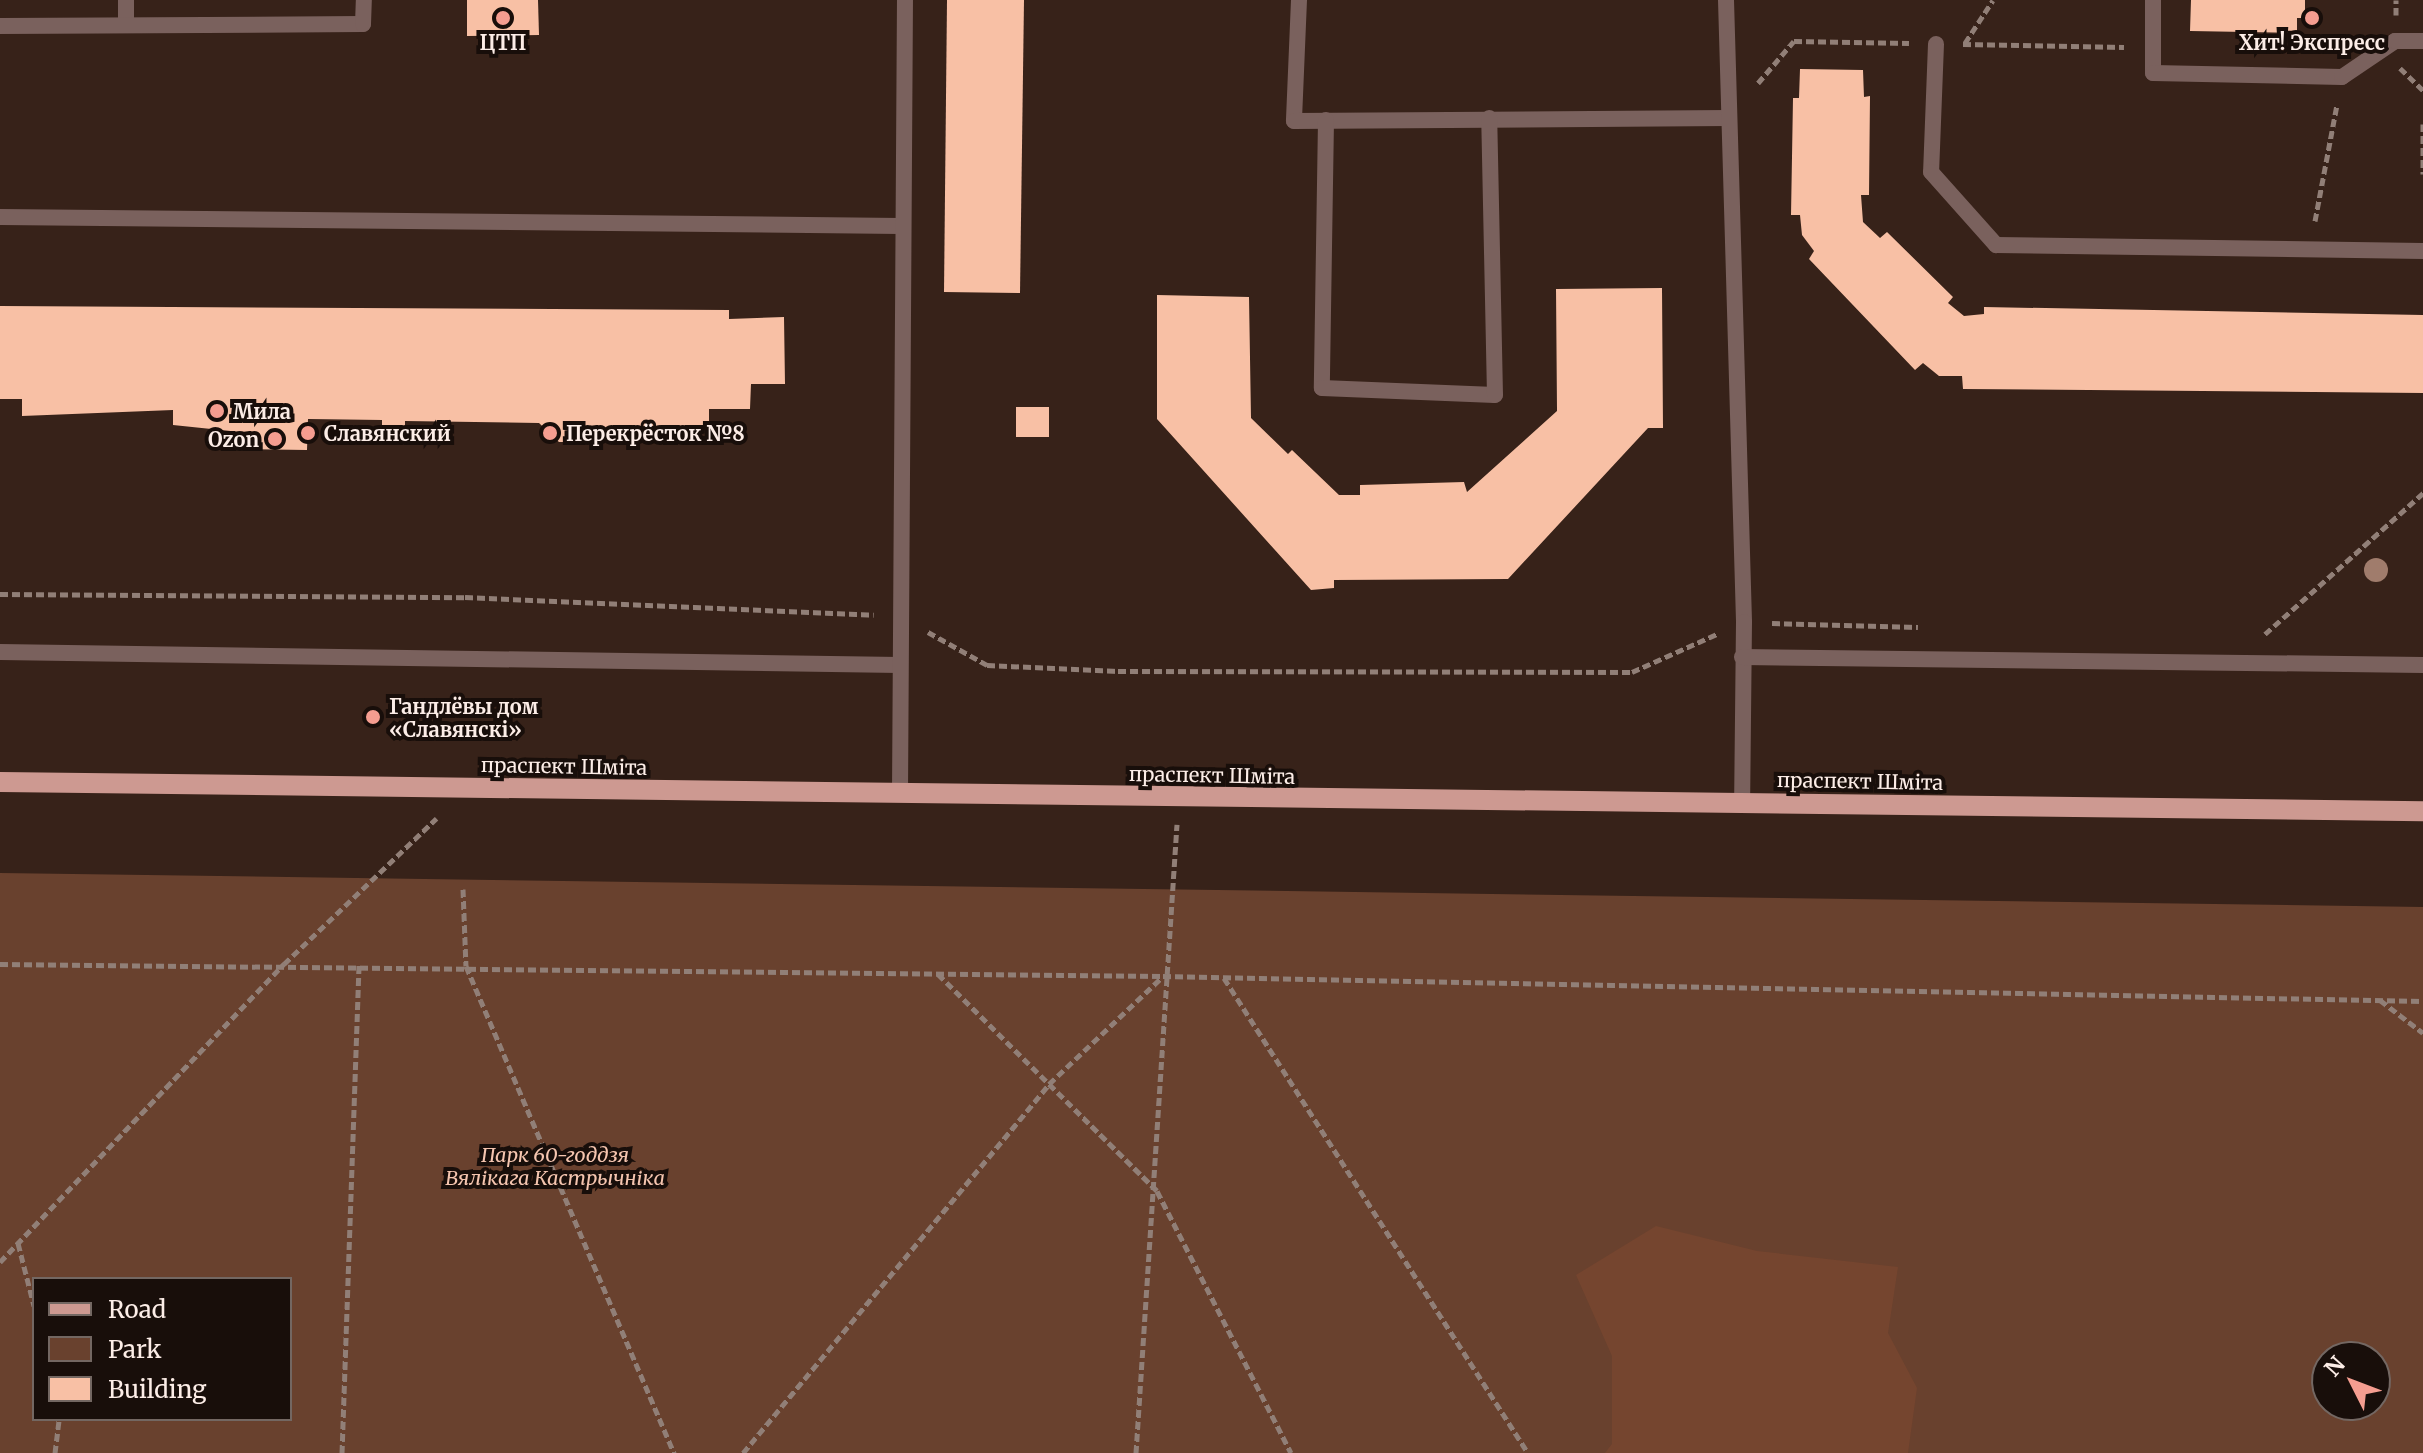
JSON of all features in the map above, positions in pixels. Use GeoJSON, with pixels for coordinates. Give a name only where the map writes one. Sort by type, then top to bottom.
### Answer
{"type":"FeatureCollection","features":[{"type":"Feature","properties":{"kind":"main road","name":"праспект Шміта"},"geometry":{"type":"LineString","coordinates":[[0,782],[1180,799],[2423,811]]}},
{"type":"Feature","properties":{"kind":"lane"},"geometry":{"type":"LineString","coordinates":[[126,0],[126,24]]}},
{"type":"Feature","properties":{"kind":"lane"},"geometry":{"type":"LineString","coordinates":[[0,26],[363,24],[364,0]]}},
{"type":"Feature","properties":{"kind":"lane"},"geometry":{"type":"LineString","coordinates":[[900,793],[901,226],[905,0]]}},
{"type":"Feature","properties":{"kind":"lane"},"geometry":{"type":"LineString","coordinates":[[1299,0],[1294,121],[1729,118]]}},
{"type":"Feature","properties":{"kind":"lane"},"geometry":{"type":"LineString","coordinates":[[1726,0],[1744,622],[1742,804]]}},
{"type":"Feature","properties":{"kind":"lane"},"geometry":{"type":"LineString","coordinates":[[2153,0],[2153,73],[2342,77],[2395,41],[2423,41]]}},
{"type":"Feature","properties":{"kind":"lane"},"geometry":{"type":"LineString","coordinates":[[1936,44],[1931,172],[1996,245],[2423,251]]}},
{"type":"Feature","properties":{"kind":"lane"},"geometry":{"type":"LineString","coordinates":[[1326,120],[1322,388],[1495,395],[1489,118]]}},
{"type":"Feature","properties":{"kind":"lane"},"geometry":{"type":"LineString","coordinates":[[0,217],[901,226]]}},
{"type":"Feature","properties":{"kind":"lane"},"geometry":{"type":"LineString","coordinates":[[0,652],[900,665]]}},
{"type":"Feature","properties":{"kind":"lane"},"geometry":{"type":"LineString","coordinates":[[1742,657],[2423,665]]}},
{"type":"Feature","properties":{"kind":"path"},"geometry":{"type":"LineString","coordinates":[[1964,44],[1993,0]]}},
{"type":"Feature","properties":{"kind":"path"},"geometry":{"type":"LineString","coordinates":[[2310,250],[2342,77]]}},
{"type":"Feature","properties":{"kind":"path"},"geometry":{"type":"LineString","coordinates":[[2423,124],[2423,174]]}},
{"type":"Feature","properties":{"kind":"path"},"geometry":{"type":"LineString","coordinates":[[2276,637],[2262,637],[2423,493]]}},
{"type":"Feature","properties":{"kind":"path"},"geometry":{"type":"LineString","coordinates":[[0,594],[465,597],[901,617],[987,665],[1118,671],[1632,672],[1744,622],[1932,628]]}},
{"type":"Feature","properties":{"kind":"path"},"geometry":{"type":"LineString","coordinates":[[0,1262],[284,964],[467,790]]}},
{"type":"Feature","properties":{"kind":"path"},"geometry":{"type":"LineString","coordinates":[[1136,1453],[1157,1191],[1163,976],[1180,799]]}},
{"type":"Feature","properties":{"kind":"path"},"geometry":{"type":"LineString","coordinates":[[463,889],[466,966],[674,1453]]}},
{"type":"Feature","properties":{"kind":"path"},"geometry":{"type":"LineString","coordinates":[[0,964],[359,964],[1163,976],[2423,1001]]}},
{"type":"Feature","properties":{"kind":"path"},"geometry":{"type":"LineString","coordinates":[[342,1453],[359,964]]}},
{"type":"Feature","properties":{"kind":"path"},"geometry":{"type":"LineString","coordinates":[[937,973],[1157,1191],[1291,1453]]}},
{"type":"Feature","properties":{"kind":"path"},"geometry":{"type":"LineString","coordinates":[[743,1453],[1049,1084],[1163,976]]}},
{"type":"Feature","properties":{"kind":"path"},"geometry":{"type":"LineString","coordinates":[[1224,977],[1528,1453]]}},
{"type":"Feature","properties":{"kind":"path"},"geometry":{"type":"LineString","coordinates":[[2380,1000],[2423,1033]]}},
{"type":"Feature","properties":{"kind":"path"},"geometry":{"type":"LineString","coordinates":[[18,1243],[32,1298]]}},
{"type":"Feature","properties":{"kind":"path"},"geometry":{"type":"LineString","coordinates":[[55,1453],[59,1421]]}},
{"type":"Feature","properties":{"kind":"green space","name":"Парк 60-годдзя Вялікага Кастрычніка"},"geometry":{"type":"Polygon","coordinates":[[[0,873],[2423,907],[2423,1453],[0,1453],[0,873]]]}},
{"type":"Feature","properties":{"kind":"shaded area"},"geometry":{"type":"Polygon","coordinates":[[[1656,1226],[1757,1251],[1898,1267],[1888,1333],[1917,1388],[1908,1453],[1605,1453],[1612,1444],[1612,1356],[1576,1275],[1656,1226]]]}},
{"type":"Feature","properties":{"kind":"building","name":"ЦТП"},"geometry":{"type":"Polygon","coordinates":[[[467,0],[538,0],[539,35],[467,36],[467,0]]]}},
{"type":"Feature","properties":{"kind":"building"},"geometry":{"type":"Polygon","coordinates":[[[947,0],[1024,0],[1020,293],[944,292],[947,0]]]}},
{"type":"Feature","properties":{"kind":"building"},"geometry":{"type":"Polygon","coordinates":[[[2191,0],[2305,0],[2305,18],[2297,18],[2297,33],[2190,31],[2191,0]]]}},
{"type":"Feature","properties":{"kind":"building"},"geometry":{"type":"Polygon","coordinates":[[[1800,69],[1863,70],[1864,97],[1870,96],[1869,195],[1861,195],[1863,222],[1880,238],[1887,232],[1953,297],[1948,303],[1964,316],[1984,314],[1984,307],[2423,315],[2423,393],[1963,389],[1962,376],[1939,376],[1923,363],[1915,370],[1809,259],[1814,251],[1802,235],[1800,215],[1791,215],[1793,98],[1799,98],[1800,69]]]}},
{"type":"Feature","properties":{"kind":"building"},"geometry":{"type":"Polygon","coordinates":[[[1662,288],[1663,428],[1648,428],[1508,579],[1334,580],[1334,588],[1311,590],[1157,419],[1157,295],[1249,297],[1251,418],[1288,454],[1292,450],[1339,495],[1360,495],[1360,485],[1464,482],[1467,492],[1557,411],[1556,289],[1662,288]]]}},
{"type":"Feature","properties":{"kind":"building"},"geometry":{"type":"Polygon","coordinates":[[[0,306],[729,310],[729,319],[784,317],[785,384],[751,384],[750,409],[709,409],[709,430],[668,430],[667,442],[559,442],[539,423],[405,421],[405,433],[382,434],[382,420],[308,419],[307,450],[240,449],[240,432],[173,425],[173,410],[22,416],[22,399],[0,399],[0,306]]]}},
{"type":"Feature","properties":{"kind":"building"},"geometry":{"type":"Polygon","coordinates":[[[1016,407],[1049,407],[1049,437],[1016,437],[1016,407]]]}},
{"type":"Feature","properties":{"kind":"place","name":"ЦТП"},"geometry":{"type":"Point","coordinates":[503,18]}},
{"type":"Feature","properties":{"kind":"place","name":"Хит! Экспресс"},"geometry":{"type":"Point","coordinates":[2312,18]}},
{"type":"Feature","properties":{"kind":"place","name":"Мила"},"geometry":{"type":"Point","coordinates":[217,411]}},
{"type":"Feature","properties":{"kind":"place","name":"Славянский"},"geometry":{"type":"Point","coordinates":[308,433]}},
{"type":"Feature","properties":{"kind":"place","name":"Перекрёсток №8"},"geometry":{"type":"Point","coordinates":[550,433]}},
{"type":"Feature","properties":{"kind":"place","name":"Ozon"},"geometry":{"type":"Point","coordinates":[275,439]}},
{"type":"Feature","properties":{"kind":"place","name":"Гандлёвы дом «Славянскі»"},"geometry":{"type":"Point","coordinates":[373,717]}}]}
